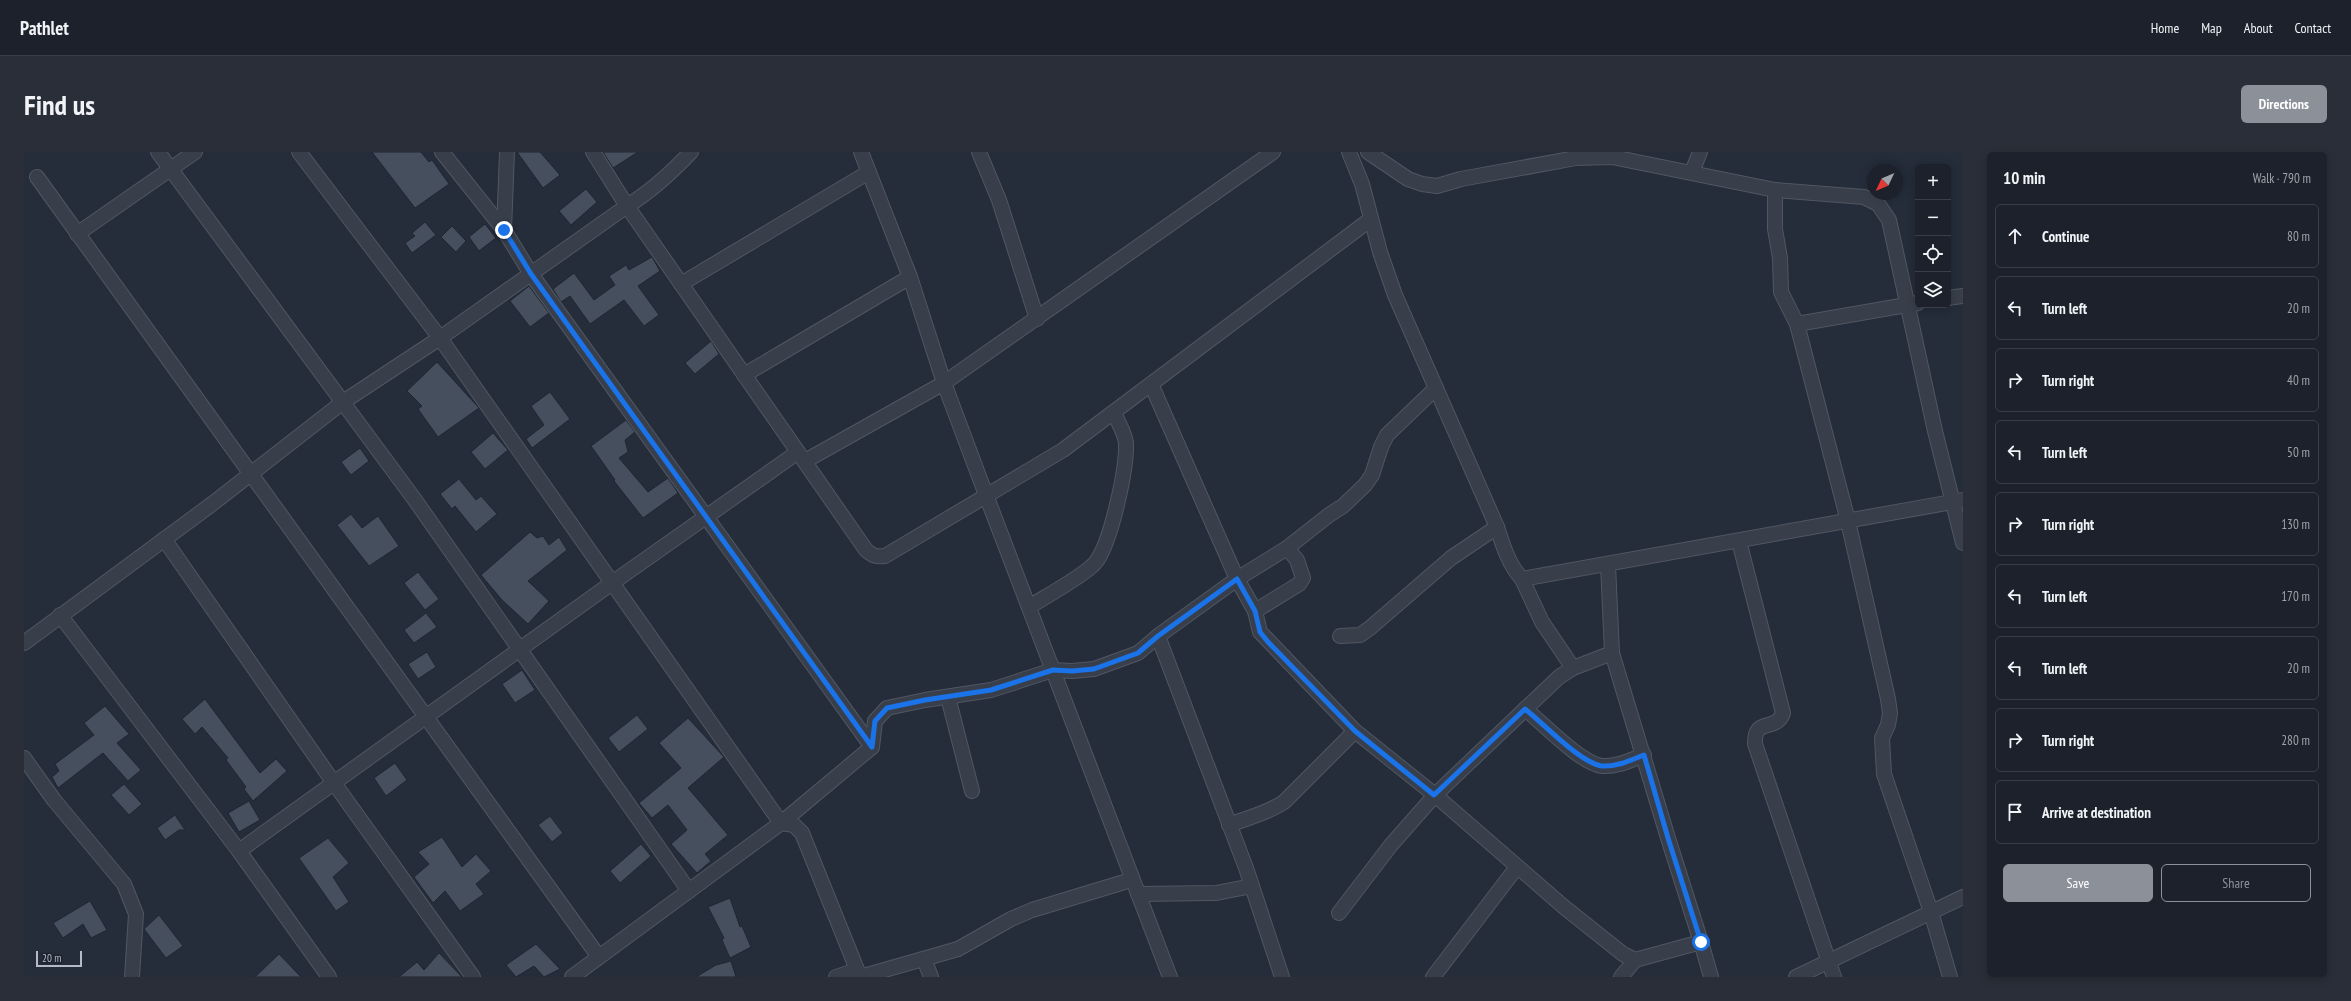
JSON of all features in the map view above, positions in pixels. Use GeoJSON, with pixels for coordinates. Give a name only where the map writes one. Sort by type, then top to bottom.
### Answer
{"type":"FeatureCollection","features":[{"type":"Feature","properties":{"kind":"street"},"geometry":{"type":"LineString","coordinates":[[158,152],[343,402],[520,649],[689,891]]}},
{"type":"Feature","properties":{"kind":"street"},"geometry":{"type":"LineString","coordinates":[[77,234],[195,152]]}},
{"type":"Feature","properties":{"kind":"street"},"geometry":{"type":"LineString","coordinates":[[298,152],[440,338],[781,822],[794,826],[802,832],[859,975]]}},
{"type":"Feature","properties":{"kind":"street"},"geometry":{"type":"LineString","coordinates":[[442,152],[504,230],[531,274],[705,518],[872,747]]}},
{"type":"Feature","properties":{"kind":"street"},"geometry":{"type":"LineString","coordinates":[[504,230],[507,152]]}},
{"type":"Feature","properties":{"kind":"street"},"geometry":{"type":"LineString","coordinates":[[593,152],[626,206],[802,456],[866,550],[873,556],[885,556],[1063,450],[1371,219]]}},
{"type":"Feature","properties":{"kind":"street"},"geometry":{"type":"LineString","coordinates":[[24,643],[250,475],[343,402],[440,338],[626,206],[668,178],[691,152]]}},
{"type":"Feature","properties":{"kind":"street"},"geometry":{"type":"LineString","coordinates":[[861,152],[910,276],[944,383],[1131,880],[1138,894],[1170,977]]}},
{"type":"Feature","properties":{"kind":"street"},"geometry":{"type":"LineString","coordinates":[[979,152],[999,200],[1037,319]]}},
{"type":"Feature","properties":{"kind":"street"},"geometry":{"type":"LineString","coordinates":[[239,851],[705,518],[802,456],[944,383],[1273,152]]}},
{"type":"Feature","properties":{"kind":"street"},"geometry":{"type":"LineString","coordinates":[[1349,152],[1362,184],[1394,295],[1497,527],[1514,570],[1522,580],[1542,622],[1573,668]]}},
{"type":"Feature","properties":{"kind":"street"},"geometry":{"type":"LineString","coordinates":[[1368,152],[1408,179],[1422,184],[1437,186],[1460,179],[1584,158],[1612,157],[1775,190],[1864,197],[1878,204],[1889,220],[1913,304],[1935,431],[1958,500],[1963,543]]}},
{"type":"Feature","properties":{"kind":"street"},"geometry":{"type":"LineString","coordinates":[[1692,172],[1700,152]]}},
{"type":"Feature","properties":{"kind":"street"},"geometry":{"type":"LineString","coordinates":[[681,284],[869,172]]}},
{"type":"Feature","properties":{"kind":"street"},"geometry":{"type":"LineString","coordinates":[[37,177],[425,718],[599,957]]}},
{"type":"Feature","properties":{"kind":"street"},"geometry":{"type":"LineString","coordinates":[[1775,190],[1775,229],[1780,258],[1781,292],[1798,324],[1848,521],[1888,698],[1890,713],[1888,725],[1882,738],[1884,774],[1931,912],[1950,977]]}},
{"type":"Feature","properties":{"kind":"street"},"geometry":{"type":"LineString","coordinates":[[744,375],[910,276]]}},
{"type":"Feature","properties":{"kind":"street"},"geometry":{"type":"LineString","coordinates":[[1951,298],[1963,296]]}},
{"type":"Feature","properties":{"kind":"street"},"geometry":{"type":"LineString","coordinates":[[1798,324],[1913,304]]}},
{"type":"Feature","properties":{"kind":"street"},"geometry":{"type":"LineString","coordinates":[[1151,384],[1237,579],[1255,611],[1260,632],[1355,731],[1434,795],[1517,867],[1623,954],[1635,960]]}},
{"type":"Feature","properties":{"kind":"street"},"geometry":{"type":"LineString","coordinates":[[572,977],[781,822],[872,747],[875,721],[887,708],[991,690],[1053,670],[1072,671],[1094,669],[1138,653],[1158,636],[1237,579],[1288,548],[1329,515],[1343,506],[1366,486],[1372,475],[1381,447],[1388,436],[1436,388]]}},
{"type":"Feature","properties":{"kind":"street"},"geometry":{"type":"LineString","coordinates":[[1029,607],[1094,564],[1102,553],[1107,542],[1121,484],[1126,442],[1114,412]]}},
{"type":"Feature","properties":{"kind":"street"},"geometry":{"type":"LineString","coordinates":[[1522,580],[1958,500]]}},
{"type":"Feature","properties":{"kind":"street"},"geometry":{"type":"LineString","coordinates":[[1340,636],[1360,635],[1451,558],[1497,527]]}},
{"type":"Feature","properties":{"kind":"street"},"geometry":{"type":"LineString","coordinates":[[164,539],[334,784],[473,977]]}},
{"type":"Feature","properties":{"kind":"street"},"geometry":{"type":"LineString","coordinates":[[1739,540],[1783,707],[1783,713],[1778,722],[1758,729],[1754,734],[1755,744],[1834,977]]}},
{"type":"Feature","properties":{"kind":"street"},"geometry":{"type":"LineString","coordinates":[[1255,611],[1299,584],[1303,578],[1297,560],[1288,548]]}},
{"type":"Feature","properties":{"kind":"street"},"geometry":{"type":"LineString","coordinates":[[1608,564],[1612,653],[1711,977]]}},
{"type":"Feature","properties":{"kind":"street"},"geometry":{"type":"LineString","coordinates":[[60,615],[239,851],[329,977]]}},
{"type":"Feature","properties":{"kind":"street"},"geometry":{"type":"LineString","coordinates":[[1158,636],[1252,886],[1282,977]]}},
{"type":"Feature","properties":{"kind":"street"},"geometry":{"type":"LineString","coordinates":[[1339,913],[1391,845],[1434,795],[1559,677],[1573,668],[1612,653]]}},
{"type":"Feature","properties":{"kind":"street"},"geometry":{"type":"LineString","coordinates":[[948,697],[972,791]]}},
{"type":"Feature","properties":{"kind":"street"},"geometry":{"type":"LineString","coordinates":[[1525,709],[1581,756],[1601,766],[1617,765],[1644,755]]}},
{"type":"Feature","properties":{"kind":"street"},"geometry":{"type":"LineString","coordinates":[[1229,825],[1260,812],[1272,810],[1284,802],[1355,731]]}},
{"type":"Feature","properties":{"kind":"street"},"geometry":{"type":"LineString","coordinates":[[24,760],[54,800],[124,884],[136,914],[132,977]]}},
{"type":"Feature","properties":{"kind":"street"},"geometry":{"type":"LineString","coordinates":[[1433,977],[1517,867]]}},
{"type":"Feature","properties":{"kind":"street"},"geometry":{"type":"LineString","coordinates":[[836,977],[859,975],[958,949],[1011,919],[1032,910],[1131,880]]}},
{"type":"Feature","properties":{"kind":"street"},"geometry":{"type":"LineString","coordinates":[[1138,894],[1216,893],[1252,886]]}},
{"type":"Feature","properties":{"kind":"street"},"geometry":{"type":"LineString","coordinates":[[1796,977],[1963,897]]}},
{"type":"Feature","properties":{"kind":"street"},"geometry":{"type":"LineString","coordinates":[[1621,977],[1635,960],[1701,942]]}},
{"type":"Feature","properties":{"kind":"street"},"geometry":{"type":"LineString","coordinates":[[924,959],[931,977]]}},
{"type":"Feature","properties":{"kind":"building"},"geometry":{"type":"Polygon","coordinates":[[[372,152],[421,152],[429,162],[432,160],[449,184],[415,208],[372,152]]]}},
{"type":"Feature","properties":{"kind":"building"},"geometry":{"type":"Polygon","coordinates":[[[517,152],[540,152],[560,175],[543,188],[517,152]]]}},
{"type":"Feature","properties":{"kind":"building"},"geometry":{"type":"Polygon","coordinates":[[[603,152],[638,152],[613,168],[603,152]]]}},
{"type":"Feature","properties":{"kind":"building"},"geometry":{"type":"Polygon","coordinates":[[[586,189],[597,202],[571,225],[559,211],[586,189]]]}},
{"type":"Feature","properties":{"kind":"building"},"geometry":{"type":"Polygon","coordinates":[[[425,222],[436,235],[412,253],[405,243],[415,236],[412,233],[425,222]]]}},
{"type":"Feature","properties":{"kind":"building"},"geometry":{"type":"Polygon","coordinates":[[[485,224],[496,238],[479,251],[469,237],[485,224]]]}},
{"type":"Feature","properties":{"kind":"building"},"geometry":{"type":"Polygon","coordinates":[[[452,226],[466,241],[456,252],[441,237],[452,226]]]}},
{"type":"Feature","properties":{"kind":"building"},"geometry":{"type":"Polygon","coordinates":[[[652,257],[660,271],[638,286],[659,315],[644,326],[624,300],[590,324],[570,296],[561,302],[553,289],[574,273],[594,300],[615,285],[609,276],[626,265],[629,270],[652,257]]]}},
{"type":"Feature","properties":{"kind":"building"},"geometry":{"type":"Polygon","coordinates":[[[529,286],[549,313],[530,327],[510,301],[529,286]]]}},
{"type":"Feature","properties":{"kind":"building"},"geometry":{"type":"Polygon","coordinates":[[[711,341],[719,354],[695,374],[685,363],[711,341]]]}},
{"type":"Feature","properties":{"kind":"building"},"geometry":{"type":"Polygon","coordinates":[[[437,362],[479,408],[438,437],[418,409],[422,406],[407,391],[437,362]]]}},
{"type":"Feature","properties":{"kind":"building"},"geometry":{"type":"Polygon","coordinates":[[[550,392],[570,419],[532,448],[526,439],[544,425],[531,406],[550,392]]]}},
{"type":"Feature","properties":{"kind":"building"},"geometry":{"type":"Polygon","coordinates":[[[626,420],[635,432],[625,440],[628,452],[619,458],[648,492],[668,478],[678,493],[643,518],[614,481],[615,480],[591,446],[626,420]]]}},
{"type":"Feature","properties":{"kind":"building"},"geometry":{"type":"Polygon","coordinates":[[[493,433],[508,450],[485,469],[471,452],[493,433]]]}},
{"type":"Feature","properties":{"kind":"building"},"geometry":{"type":"Polygon","coordinates":[[[360,448],[369,461],[351,475],[341,462],[360,448]]]}},
{"type":"Feature","properties":{"kind":"building"},"geometry":{"type":"Polygon","coordinates":[[[459,479],[476,500],[481,496],[497,514],[476,532],[455,506],[452,509],[440,494],[459,479]]]}},
{"type":"Feature","properties":{"kind":"building"},"geometry":{"type":"Polygon","coordinates":[[[351,514],[362,528],[378,516],[399,546],[369,566],[337,525],[351,514]]]}},
{"type":"Feature","properties":{"kind":"building"},"geometry":{"type":"Polygon","coordinates":[[[530,532],[537,538],[543,536],[549,545],[559,537],[567,550],[528,581],[549,601],[528,624],[502,600],[481,575],[530,532]]]}},
{"type":"Feature","properties":{"kind":"building"},"geometry":{"type":"Polygon","coordinates":[[[418,572],[439,599],[425,610],[404,583],[418,572]]]}},
{"type":"Feature","properties":{"kind":"building"},"geometry":{"type":"Polygon","coordinates":[[[426,613],[437,627],[414,643],[404,630],[426,613]]]}},
{"type":"Feature","properties":{"kind":"building"},"geometry":{"type":"Polygon","coordinates":[[[427,652],[436,667],[418,679],[408,664],[427,652]]]}},
{"type":"Feature","properties":{"kind":"building"},"geometry":{"type":"Polygon","coordinates":[[[522,670],[535,690],[515,703],[502,684],[522,670]]]}},
{"type":"Feature","properties":{"kind":"building"},"geometry":{"type":"Polygon","coordinates":[[[205,699],[260,773],[276,759],[287,771],[253,801],[244,789],[246,787],[226,760],[228,758],[202,727],[195,734],[182,719],[205,699]]]}},
{"type":"Feature","properties":{"kind":"building"},"geometry":{"type":"Polygon","coordinates":[[[105,706],[129,734],[117,743],[141,770],[128,781],[103,753],[58,788],[52,777],[59,771],[55,764],[94,735],[84,723],[105,706]]]}},
{"type":"Feature","properties":{"kind":"building"},"geometry":{"type":"Polygon","coordinates":[[[637,715],[648,729],[619,752],[608,738],[637,715]]]}},
{"type":"Feature","properties":{"kind":"building"},"geometry":{"type":"Polygon","coordinates":[[[688,718],[724,757],[688,788],[728,835],[705,854],[711,861],[697,873],[671,844],[687,830],[668,805],[652,818],[639,803],[681,768],[659,743],[688,718]]]}},
{"type":"Feature","properties":{"kind":"building"},"geometry":{"type":"Polygon","coordinates":[[[395,763],[407,780],[386,796],[374,778],[395,763]]]}},
{"type":"Feature","properties":{"kind":"building"},"geometry":{"type":"Polygon","coordinates":[[[124,784],[142,804],[129,815],[111,795],[124,784]]]}},
{"type":"Feature","properties":{"kind":"building"},"geometry":{"type":"Polygon","coordinates":[[[249,801],[260,820],[239,832],[228,813],[249,801]]]}},
{"type":"Feature","properties":{"kind":"building"},"geometry":{"type":"Polygon","coordinates":[[[175,815],[185,830],[179,830],[165,840],[157,828],[175,815]]]}},
{"type":"Feature","properties":{"kind":"building"},"geometry":{"type":"Polygon","coordinates":[[[550,816],[563,833],[552,842],[538,825],[550,816]]]}},
{"type":"Feature","properties":{"kind":"building"},"geometry":{"type":"Polygon","coordinates":[[[442,837],[462,867],[476,854],[491,871],[476,884],[484,894],[460,911],[445,891],[433,903],[414,877],[429,864],[418,852],[442,837]]]}},
{"type":"Feature","properties":{"kind":"building"},"geometry":{"type":"Polygon","coordinates":[[[328,838],[349,863],[333,877],[349,902],[336,911],[299,858],[328,838]]]}},
{"type":"Feature","properties":{"kind":"building"},"geometry":{"type":"Polygon","coordinates":[[[641,844],[651,856],[620,883],[610,871],[641,844]]]}},
{"type":"Feature","properties":{"kind":"building"},"geometry":{"type":"Polygon","coordinates":[[[730,898],[740,927],[742,926],[751,947],[730,958],[722,940],[724,938],[708,907],[730,898]]]}},
{"type":"Feature","properties":{"kind":"building"},"geometry":{"type":"Polygon","coordinates":[[[90,901],[107,930],[91,938],[83,924],[63,938],[53,923],[90,901]]]}},
{"type":"Feature","properties":{"kind":"building"},"geometry":{"type":"Polygon","coordinates":[[[159,915],[183,946],[166,958],[144,929],[159,915]]]}},
{"type":"Feature","properties":{"kind":"building"},"geometry":{"type":"Polygon","coordinates":[[[536,944],[560,969],[544,977],[534,966],[516,977],[506,965],[536,944]]]}},
{"type":"Feature","properties":{"kind":"building"},"geometry":{"type":"Polygon","coordinates":[[[439,953],[462,977],[399,977],[417,962],[424,970],[439,953]]]}},
{"type":"Feature","properties":{"kind":"building"},"geometry":{"type":"Polygon","coordinates":[[[279,954],[301,977],[255,977],[279,954]]]}},
{"type":"Feature","properties":{"kind":"building"},"geometry":{"type":"Polygon","coordinates":[[[731,961],[736,977],[696,977],[716,965],[731,961]]]}},
{"type":"Feature","properties":{"kind":"route"},"geometry":{"type":"LineString","coordinates":[[504,230],[531,274],[705,518],[872,747],[875,721],[887,708],[925,700],[991,690],[1053,670],[1072,671],[1094,669],[1138,653],[1158,636],[1237,579],[1255,611],[1256,623],[1260,632],[1268,642],[1355,731],[1434,795],[1525,709],[1581,756],[1601,766],[1617,765],[1644,755],[1668,838],[1701,942]]}}]}
